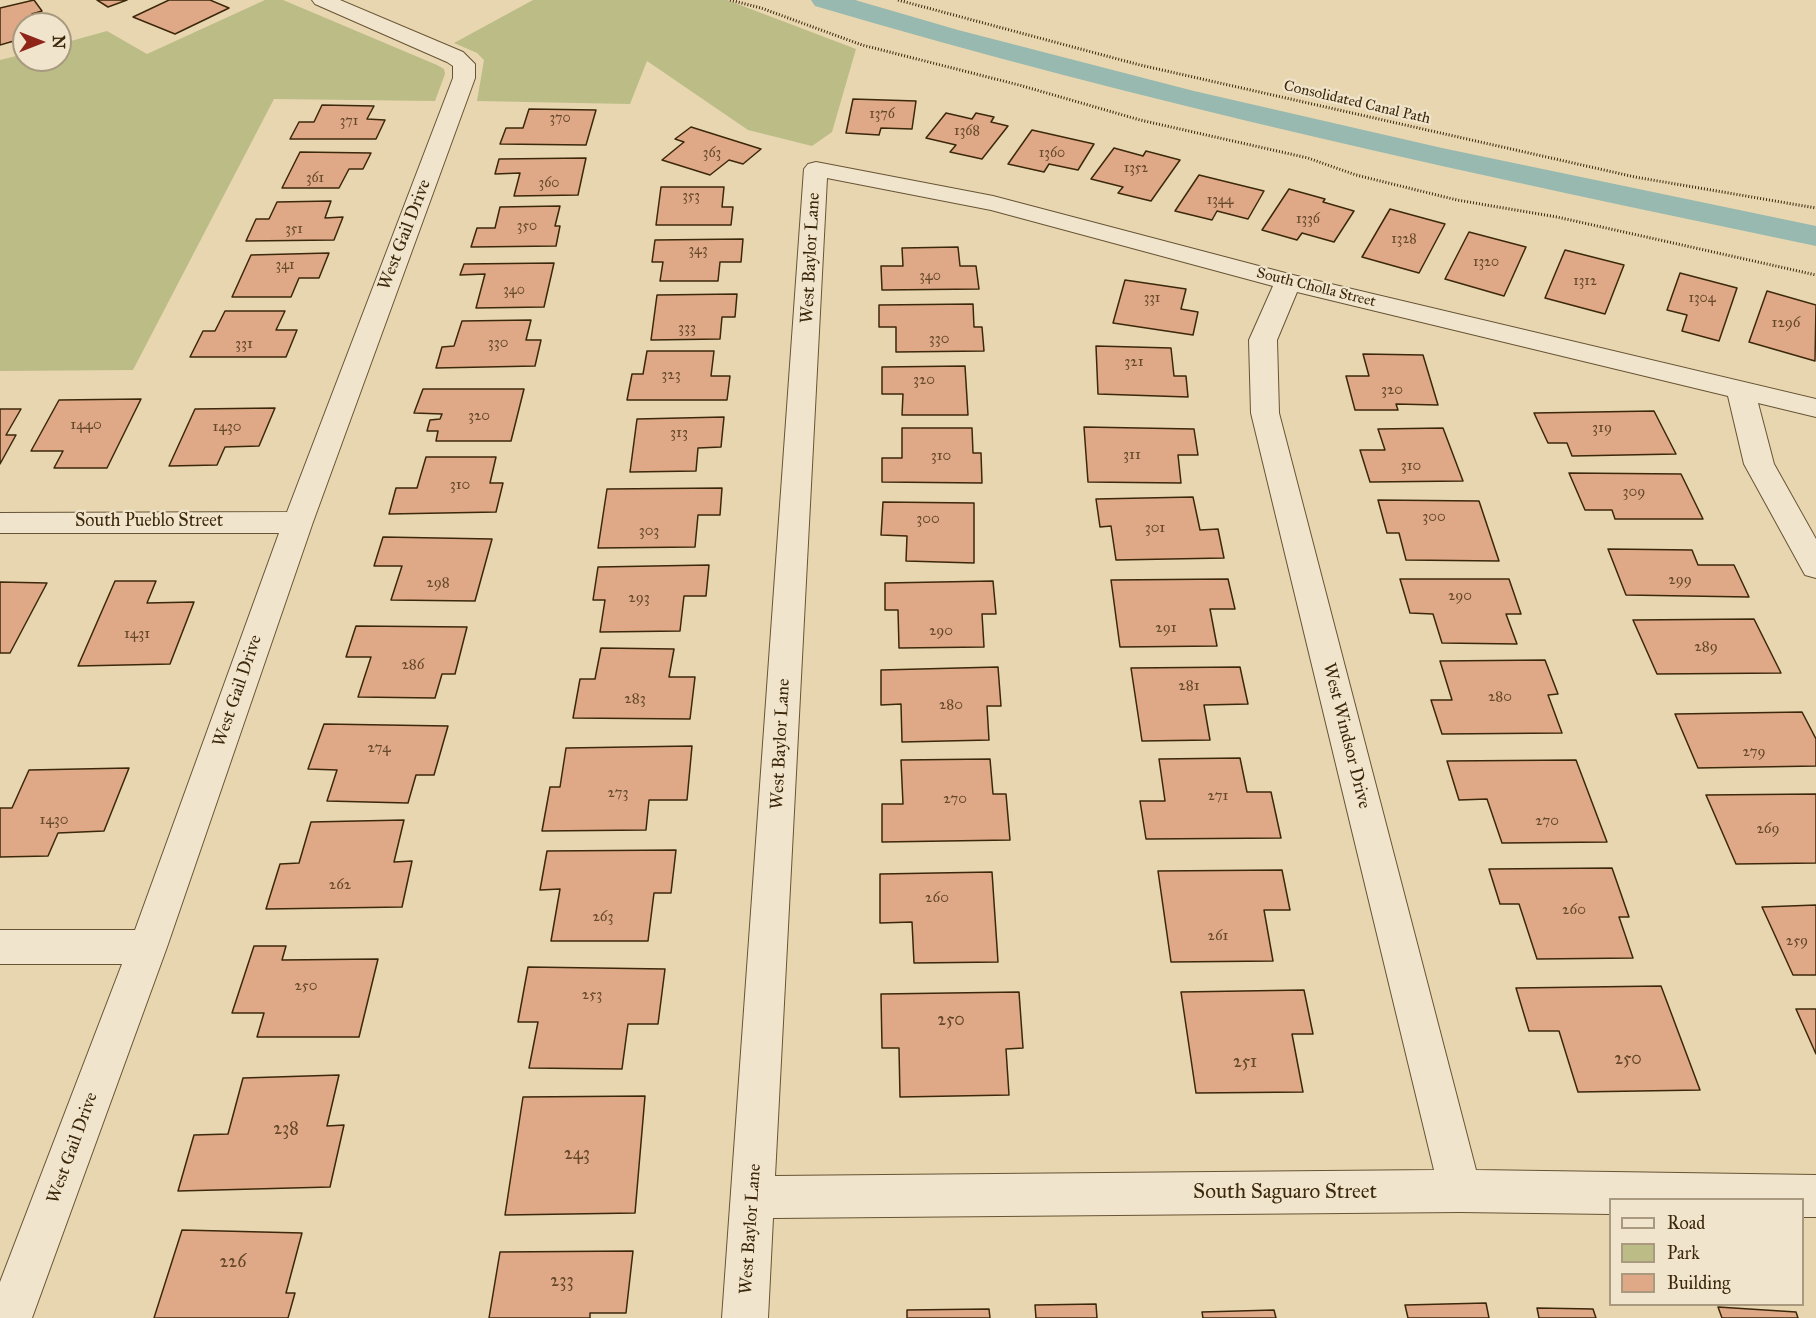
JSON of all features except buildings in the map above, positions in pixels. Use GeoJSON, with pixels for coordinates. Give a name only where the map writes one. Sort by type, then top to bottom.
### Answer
{"type":"FeatureCollection","features":[{"type":"Feature","properties":{"kind":"street","name":"West Gail Drive"},"geometry":{"type":"LineString","coordinates":[[9,1318],[148,947],[298,522],[464,78],[464,64],[455,57],[322,0]]}},
{"type":"Feature","properties":{"kind":"street","name":"South Cholla Street"},"geometry":{"type":"LineString","coordinates":[[816,169],[993,203],[1288,282],[1816,408]]}},
{"type":"Feature","properties":{"kind":"street","name":"West Baylor Lane"},"geometry":{"type":"LineString","coordinates":[[745,1318],[816,169]]}},
{"type":"Feature","properties":{"kind":"street","name":"West Windsor Drive"},"geometry":{"type":"LineString","coordinates":[[1288,282],[1263,340],[1265,413],[1460,1191]]}},
{"type":"Feature","properties":{"kind":"street"},"geometry":{"type":"LineString","coordinates":[[1741,390],[1759,464],[1816,567]]}},
{"type":"Feature","properties":{"kind":"street","name":"South Pueblo Street"},"geometry":{"type":"LineString","coordinates":[[0,523],[298,522]]}},
{"type":"Feature","properties":{"kind":"street"},"geometry":{"type":"LineString","coordinates":[[0,947],[148,947]]}},
{"type":"Feature","properties":{"kind":"street","name":"South Saguaro Street"},"geometry":{"type":"LineString","coordinates":[[754,1197],[1460,1191],[1816,1196]]}},
{"type":"Feature","properties":{"kind":"path"},"geometry":{"type":"LineString","coordinates":[[730,0],[761,8],[862,45],[1018,85],[1174,129],[1278,151],[1356,175],[1457,200],[1557,217],[1816,275]]}},
{"type":"Feature","properties":{"kind":"path","name":"Consolidated Canal Path"},"geometry":{"type":"LineString","coordinates":[[898,0],[1140,65],[1635,177],[1816,208]]}},
{"type":"Feature","properties":{"kind":"green space"},"geometry":{"type":"Polygon","coordinates":[[[265,0],[283,0],[437,65],[444,69],[445,74],[435,101],[274,99],[133,370],[0,371],[0,60],[12,57],[12,72],[72,72],[72,41],[107,31],[147,54],[265,0]]]}},
{"type":"Feature","properties":{"kind":"green space"},"geometry":{"type":"Polygon","coordinates":[[[533,0],[727,0],[856,49],[832,132],[812,146],[748,130],[647,61],[630,104],[477,101],[484,60],[477,53],[454,43],[533,0]]]}},
{"type":"Feature","properties":{"kind":"waterway"},"geometry":{"type":"LineString","coordinates":[[825,0],[1070,69],[1318,130],[1816,236]]}}]}
